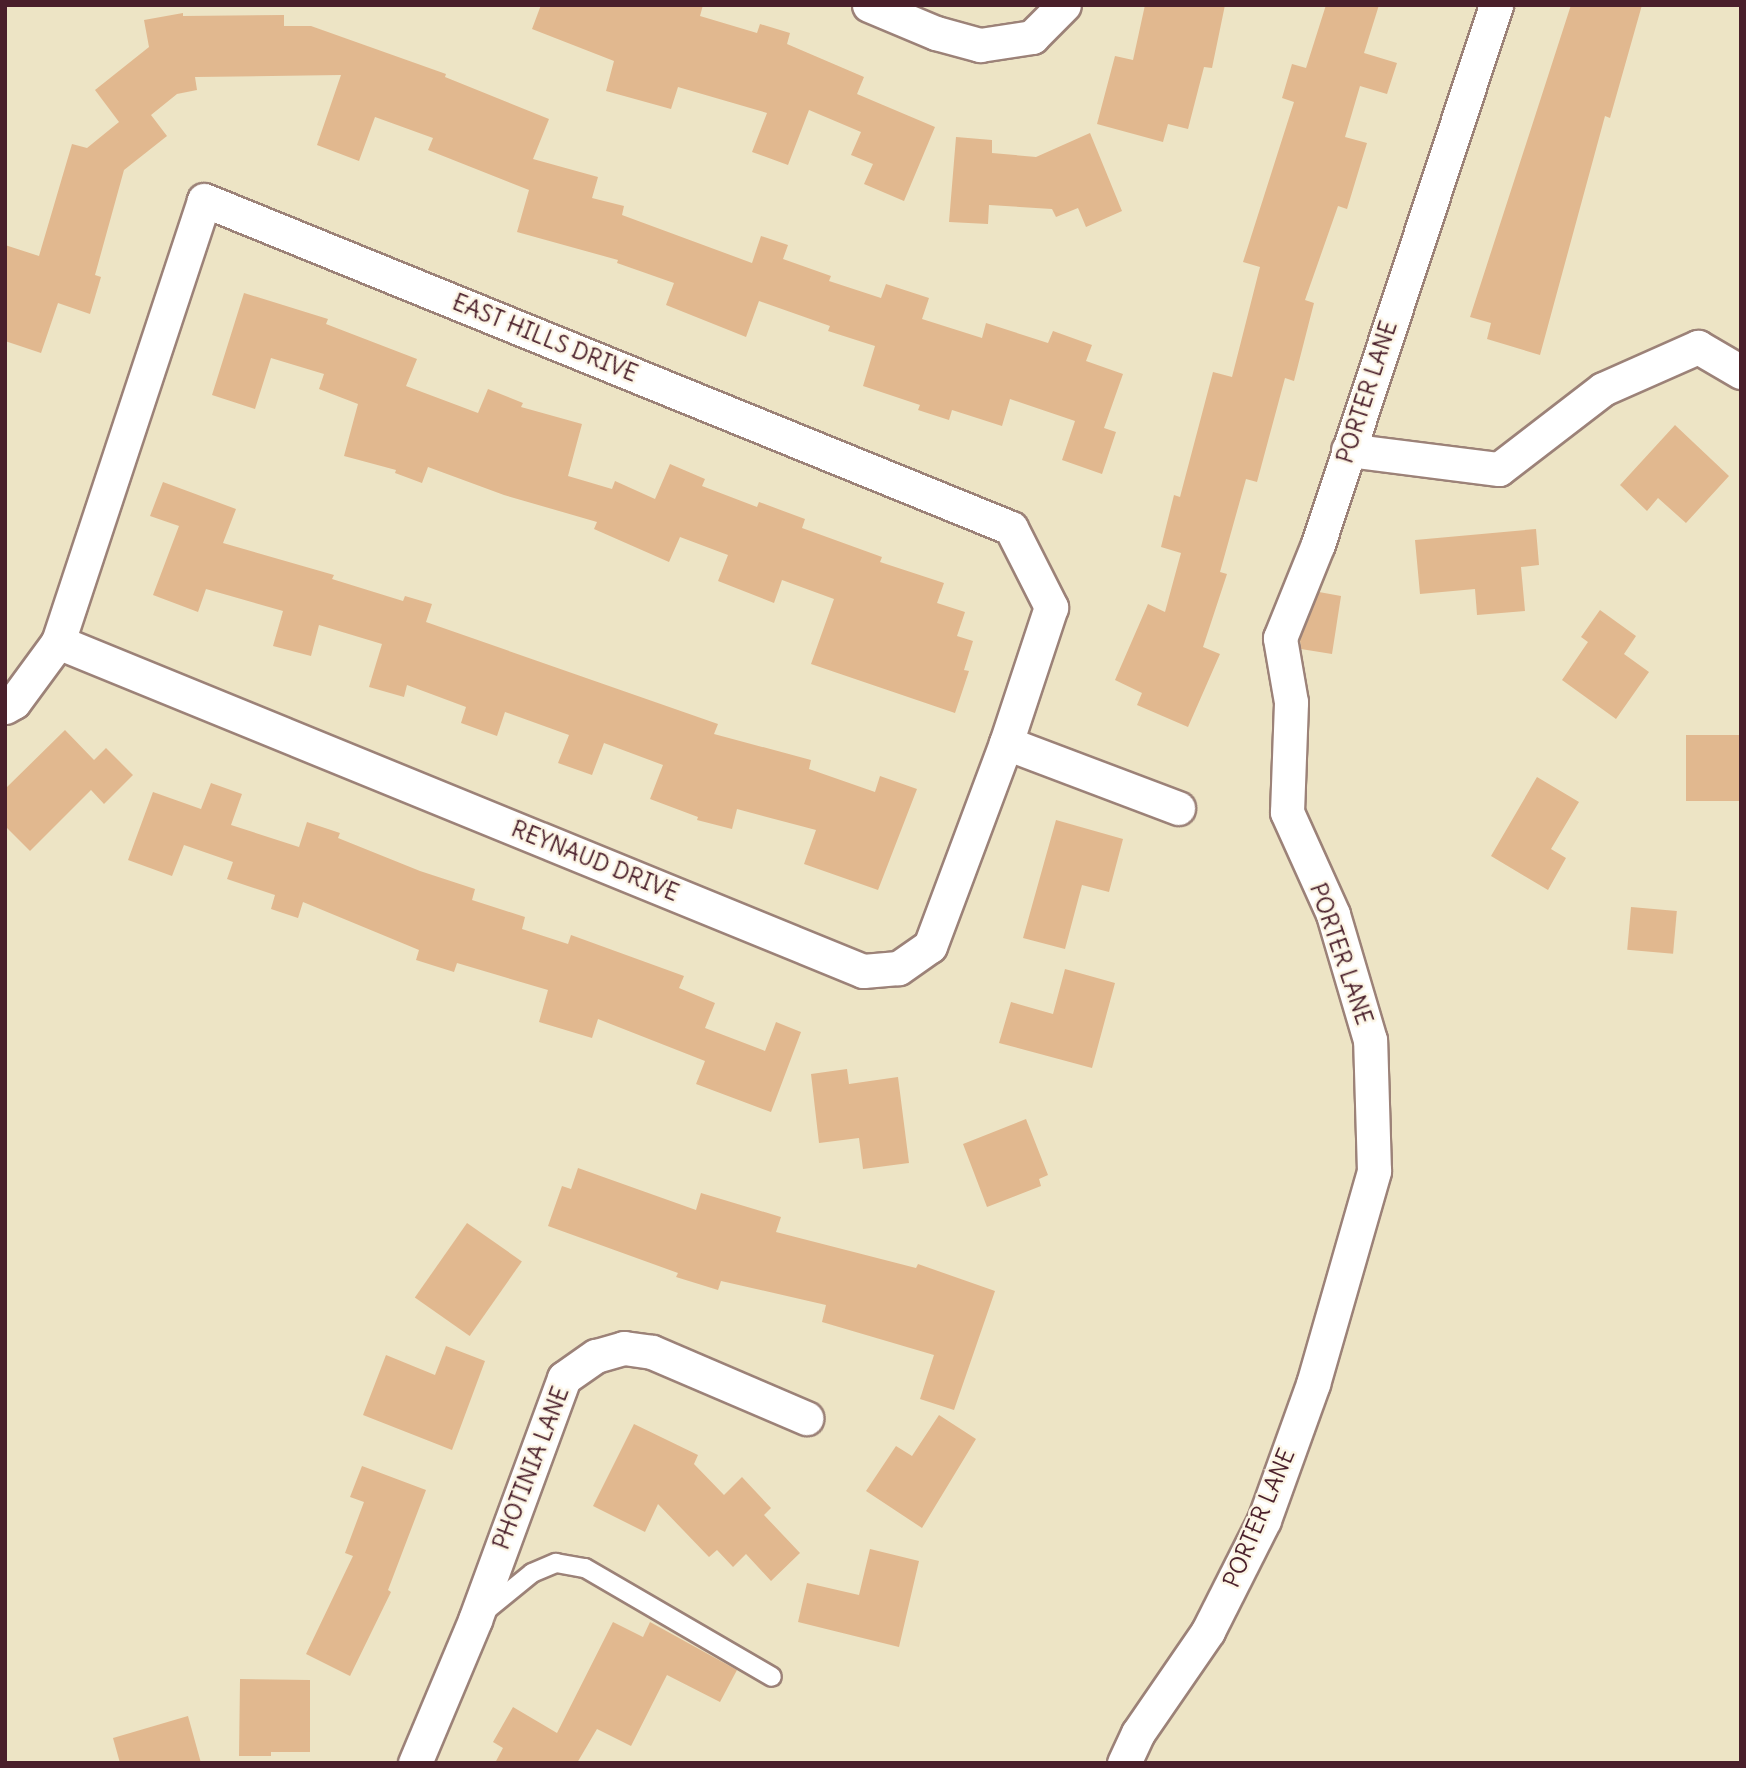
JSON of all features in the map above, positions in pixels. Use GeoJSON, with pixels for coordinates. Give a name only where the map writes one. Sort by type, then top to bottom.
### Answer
{"type":"FeatureCollection","features":[{"type":"Feature","properties":{"kind":"street"},"geometry":{"type":"LineString","coordinates":[[869,5],[936,33],[980,45],[1032,37],[1064,5]]}},
{"type":"Feature","properties":{"kind":"street","name":"PORTER LANE"},"geometry":{"type":"LineString","coordinates":[[1124,1763],[1138,1733],[1208,1631],[1264,1520],[1313,1384],[1374,1171],[1370,1040],[1333,914],[1287,812],[1291,702],[1280,638],[1318,544],[1496,5]]}},
{"type":"Feature","properties":{"kind":"street","name":"EAST HILLS DRIVE"},"geometry":{"type":"LineString","coordinates":[[5,707],[14,702],[58,642],[204,200],[1011,527],[1051,607],[1006,743]]}},
{"type":"Feature","properties":{"kind":"street"},"geometry":{"type":"LineString","coordinates":[[1348,450],[1499,469],[1603,389],[1698,346],[1741,372]]}},
{"type":"Feature","properties":{"kind":"street","name":"REYNAUD DRIVE"},"geometry":{"type":"LineString","coordinates":[[58,642],[863,971],[898,968],[930,946],[1006,743]]}},
{"type":"Feature","properties":{"kind":"street"},"geometry":{"type":"LineString","coordinates":[[1006,743],[1178,808]]}},
{"type":"Feature","properties":{"kind":"street","name":"PHOTINIA LANE"},"geometry":{"type":"LineString","coordinates":[[415,1763],[475,1620],[564,1378],[596,1356],[624,1348],[652,1352],[806,1418]]}},
{"type":"Feature","properties":{"kind":"lane"},"geometry":{"type":"LineString","coordinates":[[475,1620],[532,1573],[556,1563],[585,1568],[772,1676]]}},
{"type":"Feature","properties":{"kind":"building"},"geometry":{"type":"Polygon","coordinates":[[[541,5],[703,5],[700,16],[757,33],[760,24],[790,33],[787,44],[864,77],[857,94],[935,127],[904,201],[864,184],[873,164],[851,155],[861,132],[809,110],[788,165],[752,152],[767,113],[678,87],[671,109],[606,91],[614,61],[532,29],[541,5]]]}},
{"type":"Feature","properties":{"kind":"building"},"geometry":{"type":"Polygon","coordinates":[[[1145,5],[1225,5],[1212,68],[1204,67],[1188,129],[1168,124],[1163,142],[1097,124],[1115,56],[1133,60],[1145,5]]]}},
{"type":"Feature","properties":{"kind":"building"},"geometry":{"type":"Polygon","coordinates":[[[1326,5],[1379,5],[1364,53],[1397,63],[1387,94],[1360,86],[1345,137],[1367,143],[1347,209],[1338,206],[1305,300],[1314,303],[1294,381],[1285,378],[1257,482],[1246,479],[1220,572],[1227,574],[1203,647],[1220,654],[1188,727],[1137,705],[1142,693],[1115,680],[1148,604],[1165,612],[1181,553],[1161,547],[1174,495],[1180,497],[1213,372],[1232,377],[1260,267],[1243,262],[1294,102],[1282,98],[1292,64],[1306,68],[1326,5]]]}},
{"type":"Feature","properties":{"kind":"building"},"geometry":{"type":"Polygon","coordinates":[[[1571,5],[1642,5],[1610,118],[1605,116],[1540,355],[1487,339],[1491,323],[1470,317],[1571,5]]]}},
{"type":"Feature","properties":{"kind":"building"},"geometry":{"type":"Polygon","coordinates":[[[183,13],[183,16],[284,15],[284,26],[311,26],[446,74],[445,77],[549,119],[533,159],[598,177],[592,198],[624,206],[622,215],[752,263],[761,236],[788,245],[783,259],[831,276],[829,281],[881,298],[886,284],[929,298],[922,319],[982,338],[986,323],[1048,343],[1053,331],[1092,345],[1086,361],[1123,374],[1104,428],[1116,432],[1102,474],[1062,460],[1075,421],[1010,399],[1002,426],[952,410],[949,420],[918,410],[920,405],[863,386],[875,346],[828,331],[830,326],[759,301],[746,337],[666,305],[674,283],[617,263],[618,260],[517,232],[529,190],[428,150],[433,138],[375,117],[359,161],[317,145],[341,75],[195,77],[197,90],[177,94],[151,115],[167,136],[124,170],[95,275],[101,277],[90,314],[58,303],[41,353],[5,341],[5,245],[39,256],[72,144],[87,148],[119,122],[95,90],[149,47],[144,20],[183,13]]]}},
{"type":"Feature","properties":{"kind":"building"},"geometry":{"type":"Polygon","coordinates":[[[1090,133],[1122,211],[1086,227],[1078,208],[1056,217],[1052,209],[989,205],[988,224],[949,222],[956,137],[992,140],[992,153],[1036,157],[1090,133]]]}},
{"type":"Feature","properties":{"kind":"building"},"geometry":{"type":"Polygon","coordinates":[[[244,293],[328,319],[326,324],[417,359],[406,386],[478,413],[488,389],[523,403],[521,407],[582,424],[568,476],[612,489],[615,481],[655,499],[670,464],[705,479],[702,486],[757,507],[759,502],[805,519],[802,528],[882,557],[880,562],[944,583],[937,603],[965,612],[957,636],[973,641],[964,670],[969,671],[955,713],[811,664],[834,599],[782,580],[774,603],[718,581],[728,555],[680,537],[669,562],[594,529],[597,522],[504,495],[428,467],[422,483],[395,473],[396,470],[344,456],[358,404],[319,389],[324,374],[271,358],[255,409],[212,395],[244,293]]]}},
{"type":"Feature","properties":{"kind":"building"},"geometry":{"type":"Polygon","coordinates":[[[1675,425],[1729,476],[1686,523],[1658,498],[1647,511],[1620,485],[1675,425]]]}},
{"type":"Feature","properties":{"kind":"building"},"geometry":{"type":"Polygon","coordinates":[[[163,482],[236,509],[223,543],[334,575],[332,579],[403,601],[405,596],[432,604],[426,622],[718,724],[714,734],[811,760],[809,769],[875,792],[880,776],[917,789],[878,890],[804,864],[816,830],[737,809],[732,829],[697,820],[698,817],[650,799],[663,765],[604,743],[592,775],[558,763],[569,735],[505,712],[497,736],[461,723],[466,707],[407,685],[404,697],[369,687],[382,644],[319,625],[311,656],[273,646],[283,611],[206,589],[198,612],[153,595],[179,526],[150,516],[163,482]]]}},
{"type":"Feature","properties":{"kind":"building"},"geometry":{"type":"Polygon","coordinates":[[[1536,529],[1539,565],[1521,567],[1525,611],[1477,615],[1475,589],[1420,594],[1415,540],[1536,529]]]}},
{"type":"Feature","properties":{"kind":"building"},"geometry":{"type":"Polygon","coordinates":[[[1319,592],[1341,596],[1332,654],[1301,649],[1300,640],[1319,592]]]}},
{"type":"Feature","properties":{"kind":"building"},"geometry":{"type":"Polygon","coordinates":[[[1600,610],[1636,636],[1624,654],[1649,672],[1616,719],[1562,680],[1588,642],[1581,637],[1600,610]]]}},
{"type":"Feature","properties":{"kind":"building"},"geometry":{"type":"Polygon","coordinates":[[[65,730],[94,760],[106,748],[133,775],[104,804],[91,790],[30,851],[5,826],[5,789],[65,730]]]}},
{"type":"Feature","properties":{"kind":"building"},"geometry":{"type":"Polygon","coordinates":[[[1686,735],[1741,735],[1741,801],[1686,801],[1686,735]]]}},
{"type":"Feature","properties":{"kind":"building"},"geometry":{"type":"Polygon","coordinates":[[[1537,777],[1579,802],[1551,849],[1566,858],[1548,890],[1491,856],[1537,777]]]}},
{"type":"Feature","properties":{"kind":"building"},"geometry":{"type":"Polygon","coordinates":[[[211,783],[242,794],[231,825],[299,847],[307,822],[340,833],[338,838],[420,871],[475,889],[472,900],[525,917],[522,929],[568,944],[571,935],[684,976],[679,988],[715,1003],[705,1028],[765,1051],[776,1022],[801,1032],[771,1112],[696,1084],[705,1061],[598,1019],[592,1038],[539,1022],[548,990],[457,963],[454,972],[416,960],[419,950],[303,902],[298,918],[271,909],[275,895],[227,879],[233,862],[184,845],[172,876],[128,860],[153,792],[201,809],[211,783]]]}},
{"type":"Feature","properties":{"kind":"building"},"geometry":{"type":"Polygon","coordinates":[[[1056,820],[1123,839],[1109,892],[1082,885],[1065,949],[1023,938],[1056,820]]]}},
{"type":"Feature","properties":{"kind":"building"},"geometry":{"type":"Polygon","coordinates":[[[1631,907],[1677,911],[1673,954],[1627,950],[1631,907]]]}},
{"type":"Feature","properties":{"kind":"building"},"geometry":{"type":"Polygon","coordinates":[[[1065,969],[1115,983],[1092,1068],[999,1043],[1011,1002],[1053,1014],[1065,969]]]}},
{"type":"Feature","properties":{"kind":"building"},"geometry":{"type":"Polygon","coordinates":[[[847,1069],[849,1084],[898,1077],[909,1163],[863,1169],[859,1138],[819,1143],[811,1074],[847,1069]]]}},
{"type":"Feature","properties":{"kind":"building"},"geometry":{"type":"Polygon","coordinates":[[[1026,1119],[1048,1175],[1039,1179],[1041,1186],[987,1207],[963,1144],[1026,1119]]]}},
{"type":"Feature","properties":{"kind":"building"},"geometry":{"type":"Polygon","coordinates":[[[578,1168],[696,1210],[701,1193],[781,1217],[776,1232],[916,1268],[918,1264],[995,1291],[954,1410],[920,1399],[934,1355],[822,1322],[826,1305],[721,1281],[718,1290],[676,1277],[678,1273],[548,1226],[562,1186],[571,1189],[578,1168]]]}},
{"type":"Feature","properties":{"kind":"building"},"geometry":{"type":"Polygon","coordinates":[[[467,1223],[522,1261],[470,1336],[415,1298],[467,1223]]]}},
{"type":"Feature","properties":{"kind":"building"},"geometry":{"type":"Polygon","coordinates":[[[446,1346],[485,1361],[452,1450],[363,1415],[386,1355],[435,1375],[446,1346]]]}},
{"type":"Feature","properties":{"kind":"building"},"geometry":{"type":"Polygon","coordinates":[[[939,1415],[976,1439],[922,1528],[866,1491],[896,1446],[912,1456],[939,1415]]]}},
{"type":"Feature","properties":{"kind":"building"},"geometry":{"type":"Polygon","coordinates":[[[634,1424],[698,1455],[694,1464],[724,1495],[742,1477],[771,1508],[764,1515],[800,1553],[771,1581],[746,1554],[733,1567],[717,1550],[709,1557],[658,1504],[645,1532],[593,1506],[634,1424]]]}},
{"type":"Feature","properties":{"kind":"building"},"geometry":{"type":"Polygon","coordinates":[[[362,1466],[426,1490],[388,1590],[391,1592],[350,1676],[306,1654],[353,1556],[345,1553],[364,1502],[350,1497],[362,1466]]]}},
{"type":"Feature","properties":{"kind":"building"},"geometry":{"type":"Polygon","coordinates":[[[870,1549],[919,1561],[899,1647],[798,1622],[807,1583],[859,1595],[870,1549]]]}},
{"type":"Feature","properties":{"kind":"building"},"geometry":{"type":"Polygon","coordinates":[[[613,1622],[643,1637],[650,1622],[737,1670],[720,1702],[667,1675],[631,1746],[597,1729],[577,1763],[495,1763],[503,1748],[493,1742],[513,1707],[557,1733],[613,1622]]]}},
{"type":"Feature","properties":{"kind":"building"},"geometry":{"type":"Polygon","coordinates":[[[240,1679],[310,1680],[310,1752],[271,1752],[271,1756],[239,1756],[240,1679]]]}},
{"type":"Feature","properties":{"kind":"building"},"geometry":{"type":"Polygon","coordinates":[[[188,1716],[201,1763],[120,1763],[113,1738],[188,1716]]]}}]}
